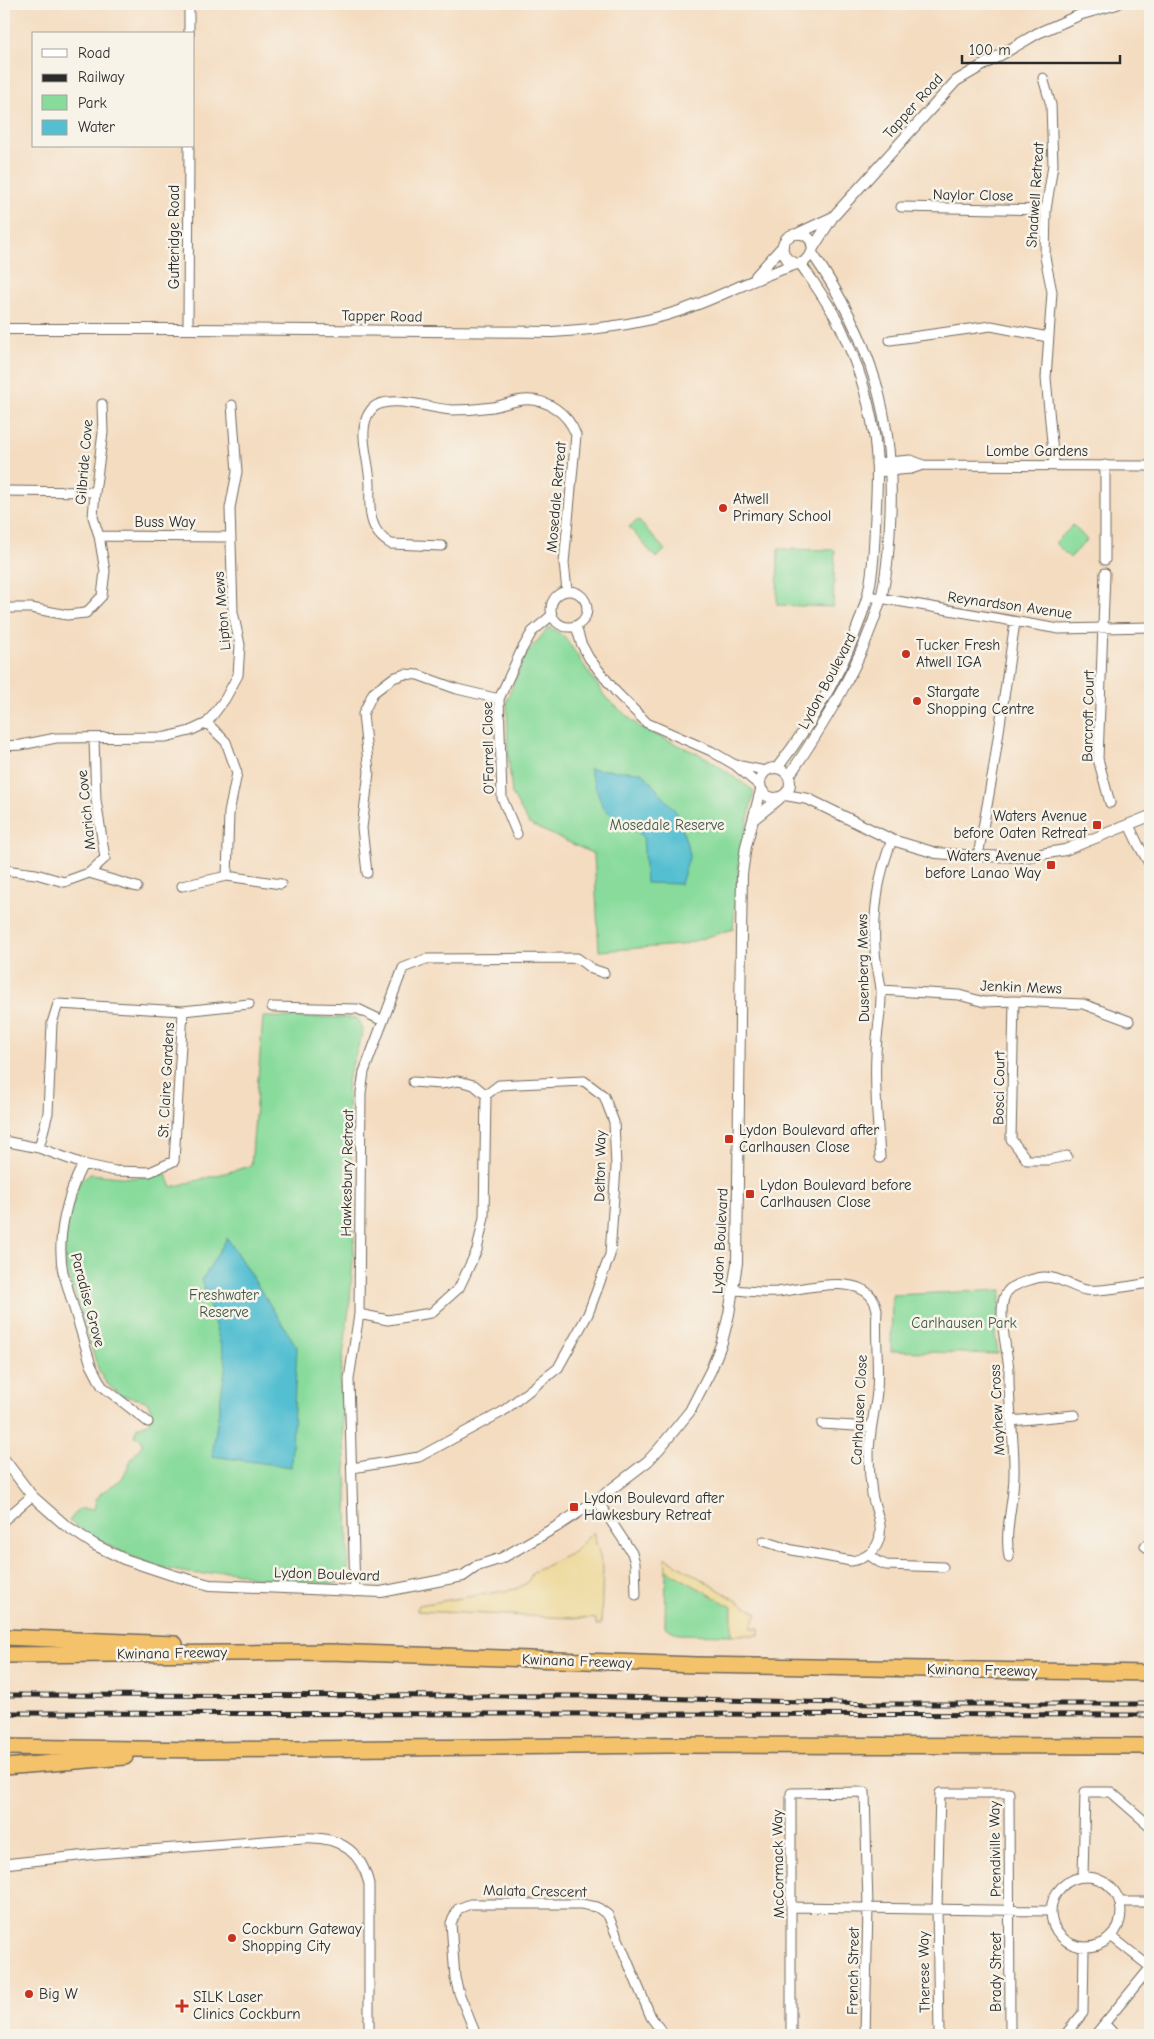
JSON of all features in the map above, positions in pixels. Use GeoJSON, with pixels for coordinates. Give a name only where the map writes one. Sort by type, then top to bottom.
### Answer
{"type":"FeatureCollection","features":[{"type":"Feature","properties":{"kind":"highway"},"geometry":{"type":"LineString","coordinates":[[4,1637],[188,1644],[218,1652]]}},
{"type":"Feature","properties":{"kind":"highway","name":"Kwinana Freeway"},"geometry":{"type":"LineString","coordinates":[[4,1655],[330,1652],[696,1665],[1150,1673]]}},
{"type":"Feature","properties":{"kind":"highway"},"geometry":{"type":"LineString","coordinates":[[4,1747],[201,1750],[344,1747],[555,1748],[669,1745],[1150,1746]]}},
{"type":"Feature","properties":{"kind":"highway"},"geometry":{"type":"LineString","coordinates":[[4,1767],[201,1750]]}},
{"type":"Feature","properties":{"kind":"street"},"geometry":{"type":"LineString","coordinates":[[189,4],[189,32]]}},
{"type":"Feature","properties":{"kind":"street","name":"Tapper Road"},"geometry":{"type":"LineString","coordinates":[[812,251],[832,218],[956,80],[1038,33],[1082,14],[1116,4]]}},
{"type":"Feature","properties":{"kind":"street","name":"Shadwell Retreat"},"geometry":{"type":"LineString","coordinates":[[1043,78],[1051,104],[1053,165],[1046,210],[1045,257],[1052,292],[1046,378],[1054,464]]}},
{"type":"Feature","properties":{"kind":"street","name":"Gutteridge Road"},"geometry":{"type":"LineString","coordinates":[[188,148],[188,329]]}},
{"type":"Feature","properties":{"kind":"street","name":"Naylor Close"},"geometry":{"type":"LineString","coordinates":[[901,207],[1046,210]]}},
{"type":"Feature","properties":{"kind":"street","name":"Tapper Road"},"geometry":{"type":"LineString","coordinates":[[799,233],[832,218]]}},
{"type":"Feature","properties":{"kind":"street"},"geometry":{"type":"LineString","coordinates":[[799,233],[810,240],[812,251],[807,260],[797,263],[784,255],[783,246],[787,238],[799,233]]}},
{"type":"Feature","properties":{"kind":"street","name":"Tapper Road"},"geometry":{"type":"LineString","coordinates":[[752,280],[766,267],[783,246]]}},
{"type":"Feature","properties":{"kind":"street","name":"Lydon Boulevard"},"geometry":{"type":"LineString","coordinates":[[755,818],[790,789],[790,779],[852,671],[881,598],[889,542],[891,466],[888,430],[869,359],[853,322],[812,251]]}},
{"type":"Feature","properties":{"kind":"street","name":"Tapper Road"},"geometry":{"type":"LineString","coordinates":[[4,330],[188,329],[543,332],[596,330],[634,324],[669,315],[701,304],[752,280],[797,263]]}},
{"type":"Feature","properties":{"kind":"street","name":"Lydon Boulevard"},"geometry":{"type":"LineString","coordinates":[[777,768],[794,745],[840,667],[868,596],[874,541],[877,467],[874,433],[868,402],[855,362],[842,329],[825,298],[797,263]]}},
{"type":"Feature","properties":{"kind":"street"},"geometry":{"type":"LineString","coordinates":[[890,340],[991,326],[1048,337]]}},
{"type":"Feature","properties":{"kind":"street","name":"Mosedale Retreat"},"geometry":{"type":"LineString","coordinates":[[442,546],[391,544],[374,530],[371,516],[370,480],[364,427],[371,409],[379,403],[390,401],[437,409],[469,410],[523,400],[543,402],[565,415],[573,426],[576,435],[564,563],[566,591]]}},
{"type":"Feature","properties":{"kind":"street","name":"Gilbride Cove"},"geometry":{"type":"LineString","coordinates":[[5,608],[31,608],[67,615],[86,613],[102,596],[105,571],[99,536],[93,517],[103,433],[102,404]]}},
{"type":"Feature","properties":{"kind":"street","name":"Lipton Mews"},"geometry":{"type":"LineString","coordinates":[[5,744],[21,745],[56,738],[166,737],[190,732],[207,723],[225,699],[238,675],[240,645],[233,612],[230,508],[237,472],[232,405]]}},
{"type":"Feature","properties":{"kind":"street","name":"Lombe Gardens"},"geometry":{"type":"LineString","coordinates":[[877,467],[891,466],[911,460],[923,464],[1150,466]]}},
{"type":"Feature","properties":{"kind":"street"},"geometry":{"type":"LineString","coordinates":[[1105,465],[1105,560]]}},
{"type":"Feature","properties":{"kind":"street"},"geometry":{"type":"LineString","coordinates":[[4,491],[95,492]]}},
{"type":"Feature","properties":{"kind":"street","name":"Buss Way"},"geometry":{"type":"LineString","coordinates":[[99,536],[231,537]]}},
{"type":"Feature","properties":{"kind":"street","name":"Barcroft Court"},"geometry":{"type":"LineString","coordinates":[[1105,573],[1105,628],[1098,759],[1110,804]]}},
{"type":"Feature","properties":{"kind":"street"},"geometry":{"type":"LineString","coordinates":[[566,591],[580,595],[587,605],[586,616],[576,626],[568,628],[561,626],[552,616],[551,607],[554,599],[566,591]]}},
{"type":"Feature","properties":{"kind":"street","name":"Reynardson Avenue"},"geometry":{"type":"LineString","coordinates":[[868,596],[1059,629],[1150,628]]}},
{"type":"Feature","properties":{"kind":"street","name":"O'Farrell Close"},"geometry":{"type":"LineString","coordinates":[[517,834],[502,798],[499,699],[532,632],[552,616]]}},
{"type":"Feature","properties":{"kind":"street"},"geometry":{"type":"LineString","coordinates":[[978,856],[993,772],[1015,622]]}},
{"type":"Feature","properties":{"kind":"street"},"geometry":{"type":"LineString","coordinates":[[576,626],[581,643],[589,658],[616,692],[647,723],[736,764],[766,771],[777,768],[785,771],[808,798],[892,840],[936,853],[1024,857],[1065,850],[1150,816]]}},
{"type":"Feature","properties":{"kind":"street"},"geometry":{"type":"LineString","coordinates":[[367,873],[362,828],[369,772],[363,714],[373,693],[393,678],[405,674],[499,699]]}},
{"type":"Feature","properties":{"kind":"street"},"geometry":{"type":"LineString","coordinates":[[207,723],[226,742],[237,773],[229,813],[227,876]]}},
{"type":"Feature","properties":{"kind":"street","name":"Marich Cove"},"geometry":{"type":"LineString","coordinates":[[4,870],[36,874],[64,882],[89,873],[105,858],[96,800],[94,739]]}},
{"type":"Feature","properties":{"kind":"street"},"geometry":{"type":"LineString","coordinates":[[736,764],[768,797],[808,798]]}},
{"type":"Feature","properties":{"kind":"street","name":"Lydon Boulevard"},"geometry":{"type":"LineString","coordinates":[[4,1459],[32,1496],[65,1525],[95,1545],[124,1559],[210,1585],[355,1592],[381,1592],[463,1576],[477,1566],[502,1558],[530,1544],[597,1500],[648,1461],[690,1411],[711,1370],[722,1342],[734,1290],[737,1264],[740,899],[746,846],[755,818],[761,788],[760,778],[766,771]]}},
{"type":"Feature","properties":{"kind":"street"},"geometry":{"type":"LineString","coordinates":[[1129,825],[1150,864]]}},
{"type":"Feature","properties":{"kind":"street","name":"Dusenberg Mews"},"geometry":{"type":"LineString","coordinates":[[880,1158],[875,1099],[876,1052],[881,990],[875,949],[877,887],[883,863],[892,840]]}},
{"type":"Feature","properties":{"kind":"street"},"geometry":{"type":"LineString","coordinates":[[89,873],[138,887]]}},
{"type":"Feature","properties":{"kind":"street"},"geometry":{"type":"LineString","coordinates":[[182,886],[227,876],[281,884]]}},
{"type":"Feature","properties":{"kind":"street","name":"Hawkesbury Retreat"},"geometry":{"type":"LineString","coordinates":[[355,1592],[349,1379],[359,1314],[361,1093],[364,1072],[403,968],[426,959],[577,958],[592,969],[604,972]]}},
{"type":"Feature","properties":{"kind":"street","name":"Jenkin Mews"},"geometry":{"type":"LineString","coordinates":[[881,990],[959,995],[984,1002],[1014,1000],[1082,1004],[1128,1021]]}},
{"type":"Feature","properties":{"kind":"street","name":"Bosci Court"},"geometry":{"type":"LineString","coordinates":[[1014,1000],[1011,1139],[1027,1160],[1049,1160],[1067,1156]]}},
{"type":"Feature","properties":{"kind":"street","name":"St. Claire Gardens"},"geometry":{"type":"LineString","coordinates":[[4,1141],[39,1148],[83,1164],[115,1171],[150,1172],[174,1161],[183,1011],[58,1004],[52,1023],[48,1113],[39,1148]]}},
{"type":"Feature","properties":{"kind":"street"},"geometry":{"type":"LineString","coordinates":[[183,1011],[249,1004]]}},
{"type":"Feature","properties":{"kind":"street"},"geometry":{"type":"LineString","coordinates":[[272,1006],[358,1009],[383,1021]]}},
{"type":"Feature","properties":{"kind":"street"},"geometry":{"type":"LineString","coordinates":[[359,1314],[388,1320],[431,1313],[459,1288],[478,1250],[484,1217],[486,1095],[474,1085],[458,1081],[441,1084],[413,1082]]}},
{"type":"Feature","properties":{"kind":"street","name":"Delton Way"},"geometry":{"type":"LineString","coordinates":[[352,1468],[419,1457],[502,1412],[558,1368],[588,1314],[610,1255],[616,1167],[614,1122],[604,1096],[584,1082],[499,1085],[486,1095]]}},
{"type":"Feature","properties":{"kind":"street","name":"Paradise Grove"},"geometry":{"type":"LineString","coordinates":[[83,1164],[76,1178],[60,1237],[62,1272],[91,1365],[102,1386],[148,1422]]}},
{"type":"Feature","properties":{"kind":"street","name":"Mayhew Cross"},"geometry":{"type":"LineString","coordinates":[[1009,1557],[1006,1541],[1014,1475],[1009,1361],[1002,1333],[1002,1308],[1005,1294],[1008,1289],[1018,1284],[1046,1276],[1086,1290],[1150,1283]]}},
{"type":"Feature","properties":{"kind":"street","name":"Carlhausen Close"},"geometry":{"type":"LineString","coordinates":[[734,1290],[777,1292],[830,1285],[848,1285],[870,1292],[875,1300],[877,1310],[878,1373],[869,1456],[870,1479],[880,1536],[869,1555]]}},
{"type":"Feature","properties":{"kind":"street"},"geometry":{"type":"LineString","coordinates":[[1011,1421],[1075,1415]]}},
{"type":"Feature","properties":{"kind":"street"},"geometry":{"type":"LineString","coordinates":[[822,1424],[871,1428]]}},
{"type":"Feature","properties":{"kind":"street"},"geometry":{"type":"LineString","coordinates":[[4,1520],[32,1496]]}},
{"type":"Feature","properties":{"kind":"street"},"geometry":{"type":"LineString","coordinates":[[597,1500],[632,1553],[635,1564],[636,1595]]}},
{"type":"Feature","properties":{"kind":"street"},"geometry":{"type":"LineString","coordinates":[[764,1542],[840,1560],[860,1560],[869,1555],[886,1565],[943,1567]]}},
{"type":"Feature","properties":{"kind":"street","name":"McCormack Way"},"geometry":{"type":"LineString","coordinates":[[791,2035],[791,1793],[865,1792],[868,1908]]}},
{"type":"Feature","properties":{"kind":"street","name":"Prendiville Way"},"geometry":{"type":"LineString","coordinates":[[937,1908],[940,1792],[1009,1793],[1010,1909]]}},
{"type":"Feature","properties":{"kind":"street"},"geometry":{"type":"LineString","coordinates":[[1083,1877],[1085,1792],[1111,1792],[1150,1826]]}},
{"type":"Feature","properties":{"kind":"street"},"geometry":{"type":"LineString","coordinates":[[4,1864],[97,1854],[303,1838],[324,1838],[338,1843],[351,1851],[364,1866],[369,1884],[369,2035]]}},
{"type":"Feature","properties":{"kind":"street"},"geometry":{"type":"LineString","coordinates":[[1083,1877],[1095,1878],[1106,1883],[1120,1902],[1121,1914],[1118,1926],[1112,1936],[1104,1943],[1084,1948],[1064,1940],[1054,1927],[1050,1911],[1052,1900],[1064,1884],[1073,1879],[1083,1877]]}},
{"type":"Feature","properties":{"kind":"street"},"geometry":{"type":"LineString","coordinates":[[1120,1902],[1143,1902],[1150,1904]]}},
{"type":"Feature","properties":{"kind":"street","name":"Malata Crescent"},"geometry":{"type":"LineString","coordinates":[[476,2035],[455,1978],[451,1923],[458,1908],[470,1904],[581,1904],[597,1906],[608,1915],[651,2017],[664,2035]]}},
{"type":"Feature","properties":{"kind":"street"},"geometry":{"type":"LineString","coordinates":[[792,1907],[1050,1911]]}},
{"type":"Feature","properties":{"kind":"street","name":"French Street"},"geometry":{"type":"LineString","coordinates":[[865,2035],[868,1908]]}},
{"type":"Feature","properties":{"kind":"street","name":"Therese Way"},"geometry":{"type":"LineString","coordinates":[[937,1908],[939,2035]]}},
{"type":"Feature","properties":{"kind":"street","name":"Brady Street"},"geometry":{"type":"LineString","coordinates":[[1010,1909],[1010,2035]]}},
{"type":"Feature","properties":{"kind":"street"},"geometry":{"type":"LineString","coordinates":[[1095,2035],[1150,1968],[1112,1936]]}},
{"type":"Feature","properties":{"kind":"street"},"geometry":{"type":"LineString","coordinates":[[1065,2035],[1083,2013],[1084,1948]]}},
{"type":"Feature","properties":{"kind":"street"},"geometry":{"type":"LineString","coordinates":[[1105,2024],[1115,2035]]}},
{"type":"Feature","properties":{"kind":"green space"},"geometry":{"type":"Polygon","coordinates":[[[638,520],[665,550],[656,558],[629,527],[638,520]]]}},
{"type":"Feature","properties":{"kind":"green space"},"geometry":{"type":"Polygon","coordinates":[[[1073,525],[1087,540],[1070,558],[1055,543],[1073,525]]]}},
{"type":"Feature","properties":{"kind":"green space"},"geometry":{"type":"Polygon","coordinates":[[[778,549],[835,550],[833,607],[777,605],[778,549]]]}},
{"type":"Feature","properties":{"kind":"green space","name":"Mosedale Reserve"},"geometry":{"type":"Polygon","coordinates":[[[549,627],[564,636],[606,698],[641,728],[707,758],[754,791],[740,856],[733,929],[681,945],[599,951],[594,854],[529,824],[512,794],[508,754],[507,699],[526,655],[549,627]]]}},
{"type":"Feature","properties":{"kind":"green space","name":"Freshwater Reserve"},"geometry":{"type":"Polygon","coordinates":[[[263,1017],[357,1018],[363,1031],[347,1081],[354,1244],[350,1301],[340,1379],[347,1491],[348,1567],[344,1578],[333,1584],[262,1579],[229,1571],[200,1574],[165,1568],[131,1556],[99,1540],[69,1521],[79,1509],[94,1509],[96,1500],[101,1493],[122,1479],[131,1460],[142,1445],[141,1438],[134,1436],[137,1427],[148,1423],[152,1416],[148,1403],[143,1400],[120,1395],[106,1383],[99,1371],[66,1269],[64,1251],[66,1226],[81,1179],[91,1174],[130,1178],[166,1174],[172,1187],[251,1166],[263,1017]]]}},
{"type":"Feature","properties":{"kind":"green space","name":"Carlhausen Park"},"geometry":{"type":"Polygon","coordinates":[[[1002,1290],[995,1334],[998,1354],[891,1351],[892,1295],[1002,1290]]]}},
{"type":"Feature","properties":{"kind":"green space"},"geometry":{"type":"Polygon","coordinates":[[[666,1570],[732,1607],[732,1635],[678,1634],[665,1627],[666,1570]]]}},
{"type":"Feature","properties":{"kind":"sand"},"geometry":{"type":"Polygon","coordinates":[[[593,1532],[603,1567],[601,1625],[596,1625],[596,1619],[417,1611],[418,1605],[516,1589],[527,1583],[533,1572],[574,1552],[593,1532]]]}},
{"type":"Feature","properties":{"kind":"sand"},"geometry":{"type":"Polygon","coordinates":[[[665,1557],[757,1613],[751,1628],[759,1628],[759,1635],[732,1635],[732,1607],[666,1570],[665,1557]]]}},
{"type":"Feature","properties":{"kind":"water"},"geometry":{"type":"Polygon","coordinates":[[[589,769],[642,772],[677,813],[690,854],[681,884],[646,883],[643,836],[603,808],[589,769]]]}},
{"type":"Feature","properties":{"kind":"water"},"geometry":{"type":"Polygon","coordinates":[[[227,1238],[297,1347],[291,1467],[212,1456],[226,1363],[202,1280],[227,1238]]]}},
{"type":"Feature","properties":{"kind":"railway"},"geometry":{"type":"LineString","coordinates":[[4,1695],[586,1696],[873,1704],[1150,1704]]}},
{"type":"Feature","properties":{"kind":"railway"},"geometry":{"type":"LineString","coordinates":[[4,1713],[1150,1715]]}},
{"type":"Feature","properties":{"kind":"place","name":"Atwell Primary School"},"geometry":{"type":"Point","coordinates":[723,508]}},
{"type":"Feature","properties":{"kind":"place","name":"Tucker Fresh Atwell IGA"},"geometry":{"type":"Point","coordinates":[906,654]}},
{"type":"Feature","properties":{"kind":"place","name":"Stargate Shopping Centre"},"geometry":{"type":"Point","coordinates":[917,701]}},
{"type":"Feature","properties":{"kind":"place","name":"Waters Avenue before Oaten Retreat"},"geometry":{"type":"Point","coordinates":[1097,825]}},
{"type":"Feature","properties":{"kind":"place","name":"Waters Avenue before Lanao Way"},"geometry":{"type":"Point","coordinates":[1051,865]}},
{"type":"Feature","properties":{"kind":"place","name":"Lydon Boulevard after Carlhausen Close"},"geometry":{"type":"Point","coordinates":[729,1139]}},
{"type":"Feature","properties":{"kind":"place","name":"Lydon Boulevard before Carlhausen Close"},"geometry":{"type":"Point","coordinates":[750,1194]}},
{"type":"Feature","properties":{"kind":"place","name":"Lydon Boulevard after Hawkesbury Retreat"},"geometry":{"type":"Point","coordinates":[574,1507]}},
{"type":"Feature","properties":{"kind":"place","name":"Cockburn Gateway Shopping City"},"geometry":{"type":"Point","coordinates":[232,1938]}},
{"type":"Feature","properties":{"kind":"place","name":"Big W"},"geometry":{"type":"Point","coordinates":[29,1994]}},
{"type":"Feature","properties":{"kind":"place","name":"SILK Laser Clinics Cockburn"},"geometry":{"type":"Point","coordinates":[182,2006]}}]}
